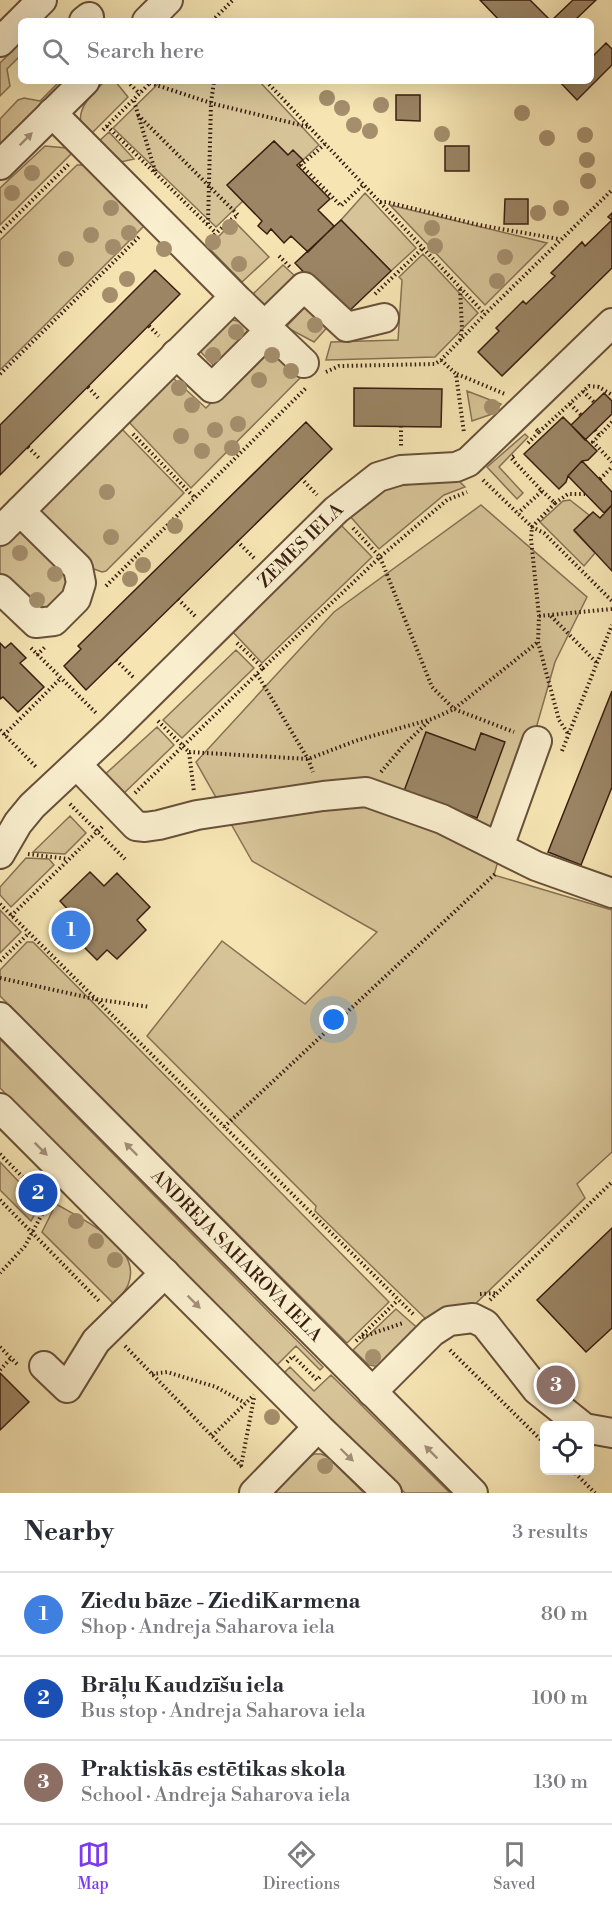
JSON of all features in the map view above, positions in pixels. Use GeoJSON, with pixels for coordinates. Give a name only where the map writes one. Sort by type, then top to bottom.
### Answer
{"type":"FeatureCollection","features":[{"type":"Feature","properties":{"kind":"street"},"geometry":{"type":"LineString","coordinates":[[24,18],[42,0]]}},
{"type":"Feature","properties":{"kind":"street"},"geometry":{"type":"LineString","coordinates":[[150,18],[168,0]]}},
{"type":"Feature","properties":{"kind":"street"},"geometry":{"type":"LineString","coordinates":[[0,42],[18,24]]}},
{"type":"Feature","properties":{"kind":"street"},"geometry":{"type":"LineString","coordinates":[[0,165],[83,84]]}},
{"type":"Feature","properties":{"kind":"street"},"geometry":{"type":"LineString","coordinates":[[52,113],[234,297],[311,370]]}},
{"type":"Feature","properties":{"kind":"street"},"geometry":{"type":"LineString","coordinates":[[176,354],[212,388],[304,287],[346,327],[384,318]]}},
{"type":"Feature","properties":{"kind":"street"},"geometry":{"type":"LineString","coordinates":[[0,589],[36,623],[54,621],[76,599],[81,583],[78,568],[10,521],[234,297]]}},
{"type":"Feature","properties":{"kind":"street"},"geometry":{"type":"LineString","coordinates":[[468,462],[534,422],[612,323]]}},
{"type":"Feature","properties":{"kind":"street","name":"ZEMES IELA"},"geometry":{"type":"LineString","coordinates":[[1,852],[9,817],[32,806],[45,777],[77,765],[336,510],[378,477],[401,470],[456,466],[468,462]]}},
{"type":"Feature","properties":{"kind":"street"},"geometry":{"type":"LineString","coordinates":[[507,851],[537,741]]}},
{"type":"Feature","properties":{"kind":"street"},"geometry":{"type":"LineString","coordinates":[[77,765],[136,826],[146,827],[197,815],[323,796],[366,792],[442,819],[536,866],[612,893]]}},
{"type":"Feature","properties":{"kind":"street","name":"ANDREJA SAHAROVA IELA"},"geometry":{"type":"LineString","coordinates":[[0,1017],[473,1493]]}},
{"type":"Feature","properties":{"kind":"street"},"geometry":{"type":"LineString","coordinates":[[0,1108],[318,1427],[387,1493]]}},
{"type":"Feature","properties":{"kind":"street"},"geometry":{"type":"LineString","coordinates":[[44,1366],[67,1388],[89,1333],[165,1273]]}},
{"type":"Feature","properties":{"kind":"street"},"geometry":{"type":"LineString","coordinates":[[372,1392],[432,1332],[449,1321],[473,1317],[485,1324],[537,1390],[577,1421]]}},
{"type":"Feature","properties":{"kind":"street"},"geometry":{"type":"LineString","coordinates":[[257,1490],[318,1427]]}},
{"type":"Feature","properties":{"kind":"street"},"geometry":{"type":"LineString","coordinates":[[594,1430],[612,1433]]}},
{"type":"Feature","properties":{"kind":"path"},"geometry":{"type":"LineString","coordinates":[[215,18],[233,0]]}},
{"type":"Feature","properties":{"kind":"path"},"geometry":{"type":"LineString","coordinates":[[130,84],[140,94]]}},
{"type":"Feature","properties":{"kind":"path"},"geometry":{"type":"LineString","coordinates":[[153,84],[211,103],[310,128]]}},
{"type":"Feature","properties":{"kind":"path"},"geometry":{"type":"LineString","coordinates":[[208,225],[211,103],[214,84]]}},
{"type":"Feature","properties":{"kind":"path"},"geometry":{"type":"LineString","coordinates":[[269,84],[485,314]]}},
{"type":"Feature","properties":{"kind":"path"},"geometry":{"type":"LineString","coordinates":[[134,100],[156,174]]}},
{"type":"Feature","properties":{"kind":"path"},"geometry":{"type":"LineString","coordinates":[[138,115],[238,215],[216,233],[194,256]]}},
{"type":"Feature","properties":{"kind":"path"},"geometry":{"type":"LineString","coordinates":[[107,126],[216,233]]}},
{"type":"Feature","properties":{"kind":"path"},"geometry":{"type":"LineString","coordinates":[[325,144],[301,165],[341,206],[363,185]]}},
{"type":"Feature","properties":{"kind":"path"},"geometry":{"type":"LineString","coordinates":[[99,594],[195,498],[311,370],[339,366],[435,364],[612,190]]}},
{"type":"Feature","properties":{"kind":"path"},"geometry":{"type":"LineString","coordinates":[[380,202],[479,225],[560,240]]}},
{"type":"Feature","properties":{"kind":"path"},"geometry":{"type":"LineString","coordinates":[[0,374],[157,218]]}},
{"type":"Feature","properties":{"kind":"path"},"geometry":{"type":"LineString","coordinates":[[460,288],[462,329],[460,340]]}},
{"type":"Feature","properties":{"kind":"path"},"geometry":{"type":"LineString","coordinates":[[441,360],[456,374],[534,422]]}},
{"type":"Feature","properties":{"kind":"path"},"geometry":{"type":"LineString","coordinates":[[456,374],[468,462],[487,484],[532,526],[544,533],[612,601]]}},
{"type":"Feature","properties":{"kind":"path"},"geometry":{"type":"LineString","coordinates":[[525,445],[534,422],[570,404],[589,386],[599,387],[612,395]]}},
{"type":"Feature","properties":{"kind":"path"},"geometry":{"type":"LineString","coordinates":[[583,391],[594,402]]}},
{"type":"Feature","properties":{"kind":"path"},"geometry":{"type":"LineString","coordinates":[[570,404],[581,416]]}},
{"type":"Feature","properties":{"kind":"path"},"geometry":{"type":"LineString","coordinates":[[115,415],[195,498]]}},
{"type":"Feature","properties":{"kind":"path"},"geometry":{"type":"LineString","coordinates":[[611,420],[593,442],[612,462]]}},
{"type":"Feature","properties":{"kind":"path"},"geometry":{"type":"LineString","coordinates":[[595,430],[599,435]]}},
{"type":"Feature","properties":{"kind":"path"},"geometry":{"type":"LineString","coordinates":[[518,452],[511,458],[555,503]]}},
{"type":"Feature","properties":{"kind":"path"},"geometry":{"type":"LineString","coordinates":[[600,479],[612,467]]}},
{"type":"Feature","properties":{"kind":"path"},"geometry":{"type":"LineString","coordinates":[[11,916],[263,668],[380,557],[447,500],[487,484]]}},
{"type":"Feature","properties":{"kind":"path"},"geometry":{"type":"LineString","coordinates":[[518,513],[542,491]]}},
{"type":"Feature","properties":{"kind":"path"},"geometry":{"type":"LineString","coordinates":[[569,735],[559,720],[538,642],[539,616],[531,539],[532,526],[555,503],[568,494],[585,494]]}},
{"type":"Feature","properties":{"kind":"path"},"geometry":{"type":"LineString","coordinates":[[336,510],[380,557],[432,687],[454,709],[537,741]]}},
{"type":"Feature","properties":{"kind":"path"},"geometry":{"type":"LineString","coordinates":[[539,616],[612,609]]}},
{"type":"Feature","properties":{"kind":"path"},"geometry":{"type":"LineString","coordinates":[[550,616],[597,663]]}},
{"type":"Feature","properties":{"kind":"path"},"geometry":{"type":"LineString","coordinates":[[561,756],[612,625]]}},
{"type":"Feature","properties":{"kind":"path"},"geometry":{"type":"LineString","coordinates":[[219,626],[263,668]]}},
{"type":"Feature","properties":{"kind":"path"},"geometry":{"type":"LineString","coordinates":[[37,655],[53,639]]}},
{"type":"Feature","properties":{"kind":"path"},"geometry":{"type":"LineString","coordinates":[[26,642],[113,730]]}},
{"type":"Feature","properties":{"kind":"path"},"geometry":{"type":"LineString","coordinates":[[189,752],[308,759],[358,740],[432,719],[454,709],[538,642]]}},
{"type":"Feature","properties":{"kind":"path"},"geometry":{"type":"LineString","coordinates":[[257,674],[308,759],[323,796]]}},
{"type":"Feature","properties":{"kind":"path"},"geometry":{"type":"LineString","coordinates":[[4,735],[61,678]]}},
{"type":"Feature","properties":{"kind":"path"},"geometry":{"type":"LineString","coordinates":[[140,704],[189,752],[197,815]]}},
{"type":"Feature","properties":{"kind":"path"},"geometry":{"type":"LineString","coordinates":[[366,792],[404,745],[432,719]]}},
{"type":"Feature","properties":{"kind":"path"},"geometry":{"type":"LineString","coordinates":[[0,730],[125,859]]}},
{"type":"Feature","properties":{"kind":"path"},"geometry":{"type":"LineString","coordinates":[[224,1127],[507,851]]}},
{"type":"Feature","properties":{"kind":"path"},"geometry":{"type":"LineString","coordinates":[[1,852],[68,860]]}},
{"type":"Feature","properties":{"kind":"path"},"geometry":{"type":"LineString","coordinates":[[0,904],[418,1320],[359,1338]]}},
{"type":"Feature","properties":{"kind":"path"},"geometry":{"type":"LineString","coordinates":[[0,961],[28,933]]}},
{"type":"Feature","properties":{"kind":"path"},"geometry":{"type":"LineString","coordinates":[[0,978],[94,999],[150,1007]]}},
{"type":"Feature","properties":{"kind":"path"},"geometry":{"type":"LineString","coordinates":[[0,1154],[48,1203],[25,1246],[0,1273]]}},
{"type":"Feature","properties":{"kind":"path"},"geometry":{"type":"LineString","coordinates":[[473,1317],[612,1182]]}},
{"type":"Feature","properties":{"kind":"path"},"geometry":{"type":"LineString","coordinates":[[354,1343],[398,1300]]}},
{"type":"Feature","properties":{"kind":"path"},"geometry":{"type":"LineString","coordinates":[[432,1332],[540,1439]]}},
{"type":"Feature","properties":{"kind":"path"},"geometry":{"type":"LineString","coordinates":[[280,1368],[293,1356],[316,1380],[327,1370]]}},
{"type":"Feature","properties":{"kind":"path"},"geometry":{"type":"LineString","coordinates":[[0,1370],[11,1358]]}},
{"type":"Feature","properties":{"kind":"path"},"geometry":{"type":"LineString","coordinates":[[152,1374],[167,1372],[216,1387],[245,1403]]}},
{"type":"Feature","properties":{"kind":"path"},"geometry":{"type":"LineString","coordinates":[[257,1490],[241,1466],[212,1436],[260,1389]]}},
{"type":"Feature","properties":{"kind":"path"},"geometry":{"type":"LineString","coordinates":[[241,1466],[254,1395]]}},
{"type":"Feature","properties":{"kind":"path"},"geometry":{"type":"LineString","coordinates":[[577,1475],[595,1493]]}},
{"type":"Feature","properties":{"kind":"shaded area"},"geometry":{"type":"Polygon","coordinates":[[[18,45],[18,58],[7,69],[10,86],[0,96],[0,63],[18,45]]]}},
{"type":"Feature","properties":{"kind":"shaded area"},"geometry":{"type":"Polygon","coordinates":[[[57,84],[69,84],[0,152],[0,119],[18,100],[24,98],[40,101],[57,84]]]}},
{"type":"Feature","properties":{"kind":"shaded area"},"geometry":{"type":"Polygon","coordinates":[[[102,84],[117,84],[128,97],[89,136],[82,127],[80,117],[84,105],[102,84]]]}},
{"type":"Feature","properties":{"kind":"shaded area"},"geometry":{"type":"Polygon","coordinates":[[[158,84],[262,84],[319,145],[303,160],[288,155],[274,141],[228,185],[243,201],[216,227],[113,128],[158,84]]]}},
{"type":"Feature","properties":{"kind":"shaded area"},"geometry":{"type":"Polygon","coordinates":[[[109,132],[134,159],[116,163],[97,143],[109,132]]]}},
{"type":"Feature","properties":{"kind":"shaded area"},"geometry":{"type":"Polygon","coordinates":[[[45,146],[67,148],[73,152],[0,225],[0,188],[45,146]]]}},
{"type":"Feature","properties":{"kind":"shaded area"},"geometry":{"type":"Polygon","coordinates":[[[77,165],[84,165],[145,225],[0,370],[0,240],[77,165]]]}},
{"type":"Feature","properties":{"kind":"shaded area"},"geometry":{"type":"Polygon","coordinates":[[[365,193],[416,248],[391,271],[341,220],[365,193]]]}},
{"type":"Feature","properties":{"kind":"shaded area"},"geometry":{"type":"Polygon","coordinates":[[[390,205],[547,243],[485,305],[390,205]]]}},
{"type":"Feature","properties":{"kind":"shaded area"},"geometry":{"type":"Polygon","coordinates":[[[234,221],[269,257],[242,282],[208,247],[234,221]]]}},
{"type":"Feature","properties":{"kind":"shaded area"},"geometry":{"type":"Polygon","coordinates":[[[423,254],[478,313],[435,357],[326,360],[331,342],[398,340],[402,280],[399,277],[423,254]]]}},
{"type":"Feature","properties":{"kind":"shaded area"},"geometry":{"type":"Polygon","coordinates":[[[283,265],[296,277],[276,303],[262,306],[252,295],[283,265]]]}},
{"type":"Feature","properties":{"kind":"shaded area"},"geometry":{"type":"Polygon","coordinates":[[[311,301],[332,322],[314,342],[286,327],[311,301]]]}},
{"type":"Feature","properties":{"kind":"shaded area"},"geometry":{"type":"Polygon","coordinates":[[[233,320],[242,322],[251,333],[217,369],[198,349],[223,323],[233,320]]]}},
{"type":"Feature","properties":{"kind":"shaded area"},"geometry":{"type":"Polygon","coordinates":[[[270,343],[304,374],[191,488],[128,421],[172,377],[206,408],[270,343]]]}},
{"type":"Feature","properties":{"kind":"shaded area"},"geometry":{"type":"Polygon","coordinates":[[[467,391],[501,404],[492,414],[472,421],[467,391]]]}},
{"type":"Feature","properties":{"kind":"shaded area"},"geometry":{"type":"Polygon","coordinates":[[[122,429],[184,493],[106,571],[102,572],[94,569],[41,516],[41,507],[122,429]]]}},
{"type":"Feature","properties":{"kind":"shaded area"},"geometry":{"type":"Polygon","coordinates":[[[525,434],[528,437],[499,467],[523,493],[517,499],[487,467],[525,434]]]}},
{"type":"Feature","properties":{"kind":"shaded area"},"geometry":{"type":"Polygon","coordinates":[[[456,478],[465,487],[444,495],[379,549],[349,515],[384,488],[456,478]]]}},
{"type":"Feature","properties":{"kind":"shaded area"},"geometry":{"type":"Polygon","coordinates":[[[570,500],[589,515],[574,531],[595,553],[584,566],[540,522],[563,501],[570,500]]]}},
{"type":"Feature","properties":{"kind":"shaded area"},"geometry":{"type":"Polygon","coordinates":[[[481,505],[587,597],[555,662],[494,875],[612,910],[612,1152],[577,1184],[585,1198],[472,1307],[430,1323],[315,1211],[316,1206],[147,1036],[222,941],[305,1004],[377,932],[252,861],[196,762],[334,612],[481,505]]]}},
{"type":"Feature","properties":{"kind":"shaded area"},"geometry":{"type":"Polygon","coordinates":[[[340,524],[372,557],[262,663],[230,629],[340,524]]]}},
{"type":"Feature","properties":{"kind":"shaded area"},"geometry":{"type":"Polygon","coordinates":[[[18,530],[31,533],[66,567],[69,589],[55,603],[47,607],[32,604],[0,574],[0,539],[18,530]]]}},
{"type":"Feature","properties":{"kind":"shaded area"},"geometry":{"type":"Polygon","coordinates":[[[236,650],[254,668],[182,738],[163,720],[236,650]]]}},
{"type":"Feature","properties":{"kind":"shaded area"},"geometry":{"type":"Polygon","coordinates":[[[157,727],[174,745],[120,797],[101,778],[157,727]]]}},
{"type":"Feature","properties":{"kind":"shaded area"},"geometry":{"type":"Polygon","coordinates":[[[70,816],[86,833],[65,854],[33,852],[70,816]]]}},
{"type":"Feature","properties":{"kind":"shaded area"},"geometry":{"type":"Polygon","coordinates":[[[26,858],[49,859],[54,865],[11,907],[0,895],[0,887],[26,858]]]}},
{"type":"Feature","properties":{"kind":"shaded area"},"geometry":{"type":"Polygon","coordinates":[[[0,910],[21,932],[0,953],[0,910]]]}},
{"type":"Feature","properties":{"kind":"shaded area"},"geometry":{"type":"Polygon","coordinates":[[[27,942],[33,942],[389,1302],[347,1343],[0,996],[0,970],[27,942]]]}},
{"type":"Feature","properties":{"kind":"shaded area"},"geometry":{"type":"Polygon","coordinates":[[[0,1039],[323,1367],[320,1370],[296,1346],[277,1365],[0,1088],[0,1039]]]}},
{"type":"Feature","properties":{"kind":"shaded area"},"geometry":{"type":"Polygon","coordinates":[[[0,1162],[20,1183],[17,1187],[29,1199],[33,1196],[41,1203],[31,1221],[0,1190],[0,1162]]]}},
{"type":"Feature","properties":{"kind":"shaded area"},"geometry":{"type":"Polygon","coordinates":[[[56,1204],[108,1236],[127,1258],[131,1271],[128,1285],[114,1304],[42,1232],[56,1204]]]}},
{"type":"Feature","properties":{"kind":"shaded area"},"geometry":{"type":"Polygon","coordinates":[[[396,1309],[422,1332],[381,1367],[369,1365],[353,1350],[396,1309]]]}},
{"type":"Feature","properties":{"kind":"shaded area"},"geometry":{"type":"Polygon","coordinates":[[[290,1367],[314,1391],[331,1375],[450,1493],[405,1493],[284,1373],[290,1367]]]}},
{"type":"Feature","properties":{"kind":"shaded area"},"geometry":{"type":"Polygon","coordinates":[[[314,1454],[328,1457],[364,1493],[277,1493],[273,1489],[314,1454]]]}},
{"type":"Feature","properties":{"kind":"building"},"geometry":{"type":"Polygon","coordinates":[[[480,0],[530,0],[548,18],[497,18],[480,0]]]}},
{"type":"Feature","properties":{"kind":"building"},"geometry":{"type":"Polygon","coordinates":[[[573,0],[596,0],[577,18],[554,18],[573,0]]]}},
{"type":"Feature","properties":{"kind":"building"},"geometry":{"type":"Polygon","coordinates":[[[606,43],[612,49],[612,65],[594,83],[594,55],[606,43]]]}},
{"type":"Feature","properties":{"kind":"building"},"geometry":{"type":"Polygon","coordinates":[[[562,84],[593,84],[577,100],[562,84]]]}},
{"type":"Feature","properties":{"kind":"building"},"geometry":{"type":"Polygon","coordinates":[[[396,95],[420,95],[420,121],[396,120],[396,95]]]}},
{"type":"Feature","properties":{"kind":"building"},"geometry":{"type":"Polygon","coordinates":[[[274,141],[288,155],[293,150],[303,160],[297,165],[330,199],[318,210],[334,226],[308,252],[291,236],[284,243],[271,229],[267,234],[258,226],[262,221],[227,185],[274,141]]]}},
{"type":"Feature","properties":{"kind":"building"},"geometry":{"type":"Polygon","coordinates":[[[445,146],[469,146],[469,171],[445,171],[445,146]]]}},
{"type":"Feature","properties":{"kind":"building"},"geometry":{"type":"Polygon","coordinates":[[[505,199],[528,199],[528,224],[504,224],[505,199]]]}},
{"type":"Feature","properties":{"kind":"building"},"geometry":{"type":"Polygon","coordinates":[[[341,220],[391,271],[345,315],[295,263],[341,220]]]}},
{"type":"Feature","properties":{"kind":"building"},"geometry":{"type":"Polygon","coordinates":[[[612,220],[612,268],[502,376],[478,352],[499,331],[496,328],[523,301],[526,304],[555,276],[551,273],[582,242],[585,246],[612,220]]]}},
{"type":"Feature","properties":{"kind":"building"},"geometry":{"type":"Polygon","coordinates":[[[155,270],[180,294],[0,475],[0,425],[155,270]]]}},
{"type":"Feature","properties":{"kind":"building"},"geometry":{"type":"Polygon","coordinates":[[[354,388],[442,389],[441,427],[354,426],[354,388]]]}},
{"type":"Feature","properties":{"kind":"building"},"geometry":{"type":"Polygon","coordinates":[[[604,393],[612,401],[612,414],[585,440],[571,425],[604,393]]]}},
{"type":"Feature","properties":{"kind":"building"},"geometry":{"type":"Polygon","coordinates":[[[563,417],[597,451],[588,460],[582,461],[559,489],[524,454],[563,417]]]}},
{"type":"Feature","properties":{"kind":"building"},"geometry":{"type":"Polygon","coordinates":[[[306,422],[332,449],[86,690],[64,666],[81,649],[78,646],[306,422]]]}},
{"type":"Feature","properties":{"kind":"building"},"geometry":{"type":"Polygon","coordinates":[[[582,461],[612,492],[612,505],[604,513],[568,476],[582,461]]]}},
{"type":"Feature","properties":{"kind":"building"},"geometry":{"type":"Polygon","coordinates":[[[612,505],[612,571],[574,530],[593,512],[600,518],[612,505]]]}},
{"type":"Feature","properties":{"kind":"building"},"geometry":{"type":"Polygon","coordinates":[[[0,643],[5,648],[11,643],[26,658],[20,663],[44,687],[18,712],[3,697],[0,699],[0,643]]]}},
{"type":"Feature","properties":{"kind":"building"},"geometry":{"type":"Polygon","coordinates":[[[612,691],[612,787],[581,865],[548,852],[612,691]]]}},
{"type":"Feature","properties":{"kind":"building"},"geometry":{"type":"Polygon","coordinates":[[[426,732],[475,750],[481,733],[505,742],[477,818],[404,791],[426,732]]]}},
{"type":"Feature","properties":{"kind":"building"},"geometry":{"type":"Polygon","coordinates":[[[90,872],[104,886],[117,873],[150,907],[137,920],[146,930],[117,959],[107,950],[97,960],[64,927],[74,916],[60,901],[90,872]]]}},
{"type":"Feature","properties":{"kind":"building"},"geometry":{"type":"Polygon","coordinates":[[[612,1228],[612,1328],[586,1352],[537,1300],[612,1228]]]}},
{"type":"Feature","properties":{"kind":"building"},"geometry":{"type":"Polygon","coordinates":[[[0,1373],[29,1402],[0,1430],[0,1373]]]}},
{"type":"Feature","properties":{"kind":"place","name":"Ziedu bāze - ZiediKarmena"},"geometry":{"type":"Point","coordinates":[71,930]}},
{"type":"Feature","properties":{"kind":"place","name":"Brāļu Kaudzīšu iela"},"geometry":{"type":"Point","coordinates":[38,1193]}},
{"type":"Feature","properties":{"kind":"place","name":"Praktiskās estētikas skola"},"geometry":{"type":"Point","coordinates":[556,1385]}}]}
